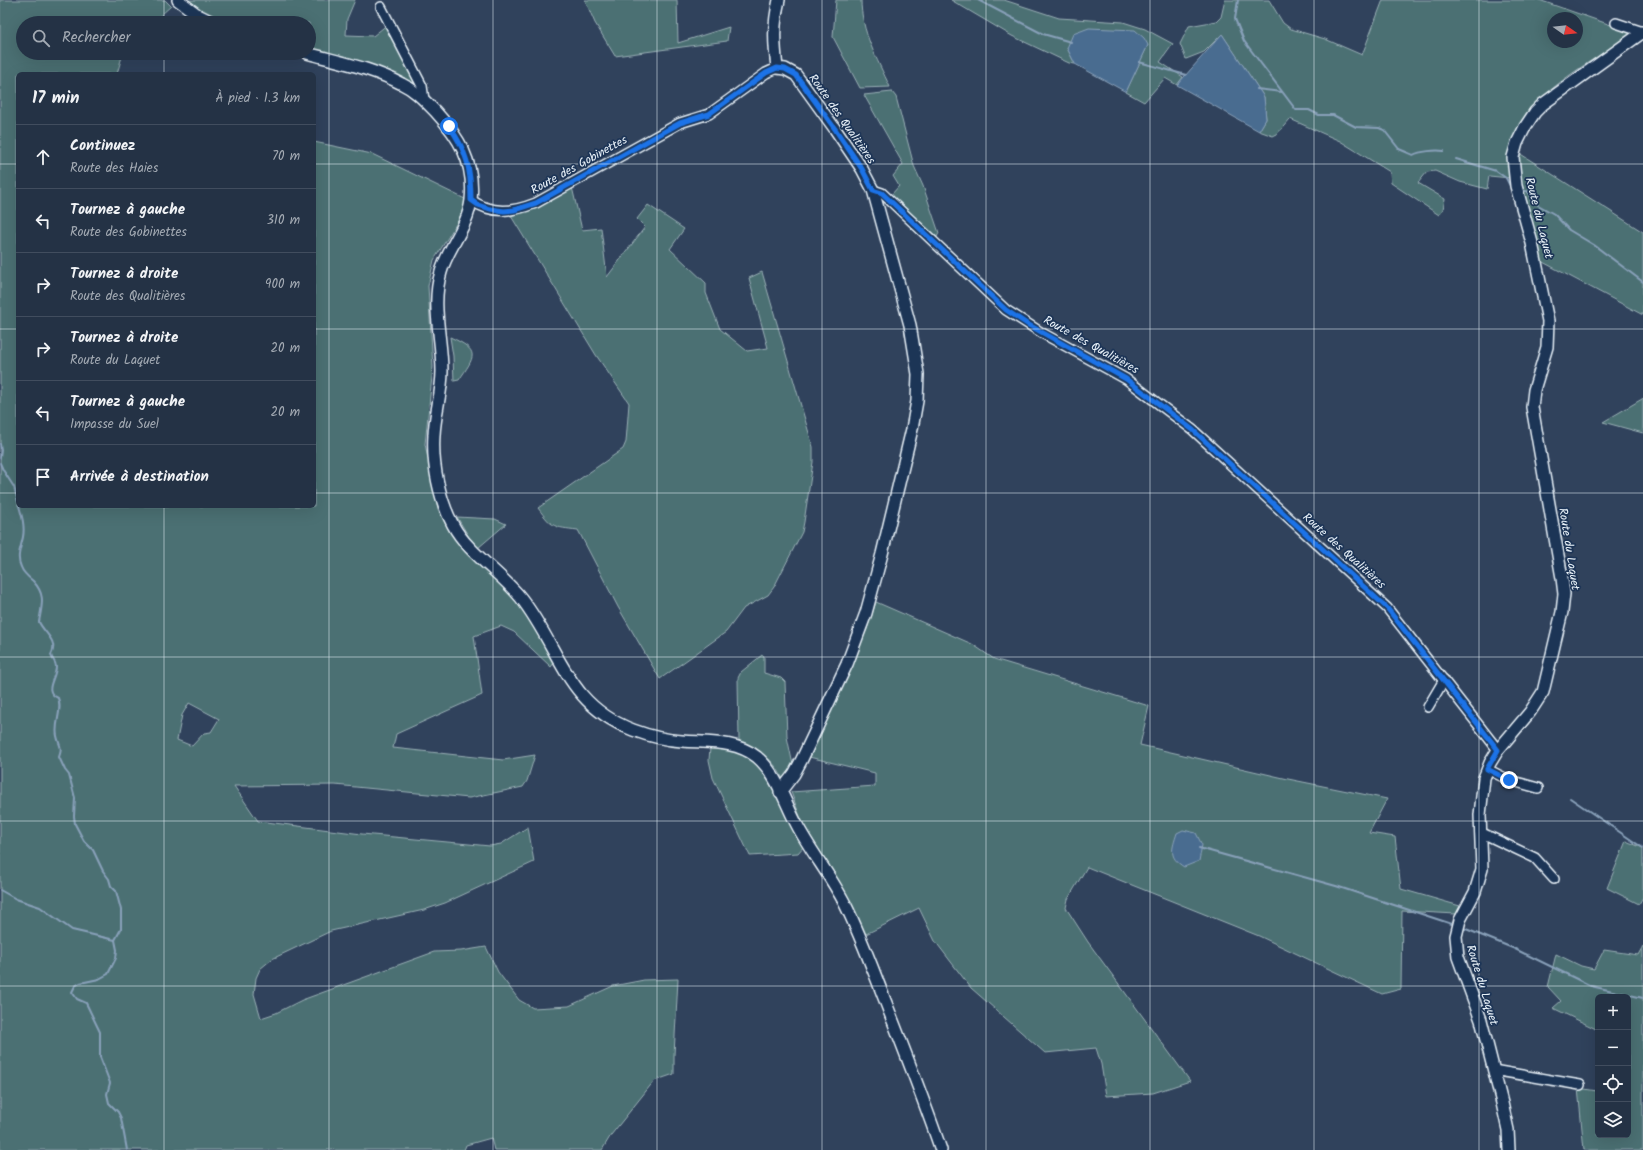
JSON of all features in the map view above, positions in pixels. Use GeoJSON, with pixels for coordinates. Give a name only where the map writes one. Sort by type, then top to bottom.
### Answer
{"type":"FeatureCollection","features":[{"type":"Feature","properties":{"kind":"street"},"geometry":{"type":"LineString","coordinates":[[178,0],[200,16]]}},
{"type":"Feature","properties":{"kind":"street"},"geometry":{"type":"LineString","coordinates":[[777,68],[774,20],[779,0]]}},
{"type":"Feature","properties":{"kind":"street"},"geometry":{"type":"LineString","coordinates":[[381,7],[422,86],[424,100]]}},
{"type":"Feature","properties":{"kind":"street"},"geometry":{"type":"LineString","coordinates":[[1616,23],[1643,32]]}},
{"type":"Feature","properties":{"kind":"street","name":"Route du Laquet"},"geometry":{"type":"LineString","coordinates":[[1509,1150],[1508,1130],[1494,1070],[1480,1020],[1458,957],[1456,942],[1460,920],[1475,892],[1480,876],[1482,860],[1480,800],[1487,769],[1498,750],[1530,712],[1544,692],[1562,612],[1564,594],[1532,407],[1534,390],[1547,347],[1548,322],[1532,243],[1517,190],[1513,169],[1514,151],[1520,135],[1535,112],[1543,104],[1643,32]]}},
{"type":"Feature","properties":{"kind":"street"},"geometry":{"type":"LineString","coordinates":[[316,56],[382,75],[405,85],[424,100],[449,126],[458,139],[469,165],[471,200],[463,227],[442,268],[436,300],[441,346],[442,374],[434,433],[434,460],[442,498],[453,525],[466,543],[507,582],[528,608],[553,648],[573,685],[586,701],[596,710],[623,726],[653,737],[680,741],[726,744],[746,750],[760,760],[780,792],[796,823],[840,893],[906,1055],[941,1150]]}},
{"type":"Feature","properties":{"kind":"street","name":"Route des Qualitières"},"geometry":{"type":"LineString","coordinates":[[777,68],[785,69],[796,75],[862,169],[873,190],[882,193],[995,300],[1016,317],[1126,379],[1193,430],[1387,608],[1498,750]]}},
{"type":"Feature","properties":{"kind":"street","name":"Route des Gobinettes"},"geometry":{"type":"LineString","coordinates":[[471,200],[478,205],[504,211],[514,210],[536,203],[680,123],[709,114],[766,73],[777,68]]}},
{"type":"Feature","properties":{"kind":"street"},"geometry":{"type":"LineString","coordinates":[[780,792],[794,774],[847,664],[857,639],[881,560],[890,515],[906,455],[915,412],[918,374],[914,345],[873,190]]}},
{"type":"Feature","properties":{"kind":"street"},"geometry":{"type":"LineString","coordinates":[[1428,707],[1444,680]]}},
{"type":"Feature","properties":{"kind":"street"},"geometry":{"type":"LineString","coordinates":[[1487,769],[1509,780],[1538,788]]}},
{"type":"Feature","properties":{"kind":"street"},"geometry":{"type":"LineString","coordinates":[[1480,832],[1535,858],[1554,879]]}},
{"type":"Feature","properties":{"kind":"street"},"geometry":{"type":"LineString","coordinates":[[1494,1070],[1580,1085]]}},
{"type":"Feature","properties":{"kind":"green space"},"geometry":{"type":"Polygon","coordinates":[[[0,0],[165,0],[171,6],[160,16],[16,16],[16,60],[121,60],[118,72],[16,72],[16,508],[316,508],[316,142],[372,154],[467,200],[458,221],[434,260],[428,286],[433,367],[425,444],[438,509],[447,527],[456,540],[519,601],[552,655],[554,663],[551,667],[514,632],[501,626],[474,636],[482,695],[396,734],[393,748],[503,760],[535,755],[527,781],[523,787],[469,798],[335,785],[234,786],[258,821],[362,834],[490,846],[501,844],[528,827],[534,862],[445,903],[424,910],[331,931],[272,959],[260,969],[256,978],[254,994],[261,1018],[276,1013],[302,1000],[434,952],[461,951],[486,947],[498,972],[519,1000],[533,1008],[569,1006],[613,986],[644,980],[678,979],[674,1074],[654,1081],[611,1135],[602,1150],[494,1150],[491,1138],[466,1145],[464,1150],[0,1150],[0,0]],[[189,703],[182,715],[177,740],[192,746],[204,733],[211,732],[219,719],[189,703]]]}},
{"type":"Feature","properties":{"kind":"green space"},"geometry":{"type":"Polygon","coordinates":[[[186,0],[355,0],[347,19],[346,35],[373,36],[388,24],[417,79],[415,83],[372,67],[316,52],[316,16],[211,16],[199,10],[186,0]]]}},
{"type":"Feature","properties":{"kind":"green space"},"geometry":{"type":"Polygon","coordinates":[[[585,0],[677,0],[678,43],[729,27],[727,41],[615,56],[595,23],[585,0]]]}},
{"type":"Feature","properties":{"kind":"green space"},"geometry":{"type":"Polygon","coordinates":[[[836,0],[861,0],[867,34],[890,87],[860,88],[833,37],[836,0]]]}},
{"type":"Feature","properties":{"kind":"green space"},"geometry":{"type":"Polygon","coordinates":[[[951,0],[1004,0],[1059,18],[1123,22],[1145,29],[1173,44],[1160,62],[1183,77],[1177,85],[1165,78],[1144,102],[1126,92],[1148,45],[1067,48],[1075,64],[1069,63],[1012,36],[951,0]]]}},
{"type":"Feature","properties":{"kind":"green space"},"geometry":{"type":"Polygon","coordinates":[[[1225,0],[1269,0],[1283,23],[1291,29],[1325,39],[1362,55],[1383,0],[1539,0],[1574,12],[1547,12],[1547,48],[1583,48],[1583,15],[1631,32],[1632,35],[1564,79],[1532,107],[1521,122],[1514,138],[1511,153],[1510,178],[1489,176],[1487,189],[1460,182],[1435,171],[1427,172],[1418,183],[1445,199],[1443,209],[1439,215],[1391,183],[1390,172],[1340,141],[1290,119],[1277,134],[1273,136],[1259,131],[1266,119],[1264,97],[1222,34],[1204,52],[1186,59],[1180,44],[1189,26],[1217,21],[1221,17],[1225,0]]]}},
{"type":"Feature","properties":{"kind":"green space"},"geometry":{"type":"Polygon","coordinates":[[[892,92],[896,97],[914,166],[923,186],[939,233],[937,237],[891,195],[899,186],[893,176],[903,164],[864,95],[892,92]]]}},
{"type":"Feature","properties":{"kind":"green space"},"geometry":{"type":"Polygon","coordinates":[[[1519,153],[1643,232],[1643,315],[1539,260],[1521,191],[1518,164],[1519,153]]]}},
{"type":"Feature","properties":{"kind":"green space"},"geometry":{"type":"Polygon","coordinates":[[[572,187],[582,230],[601,228],[607,277],[645,227],[637,219],[648,205],[684,229],[670,249],[706,283],[706,293],[720,329],[747,351],[768,348],[749,278],[762,272],[813,447],[813,462],[802,532],[774,587],[768,595],[744,608],[726,632],[660,679],[618,607],[578,530],[554,525],[538,508],[623,449],[626,442],[629,403],[596,355],[511,216],[537,207],[572,187]]]}},
{"type":"Feature","properties":{"kind":"green space"},"geometry":{"type":"Polygon","coordinates":[[[450,337],[467,346],[471,350],[472,355],[469,365],[459,380],[454,381],[453,356],[450,337]]]}},
{"type":"Feature","properties":{"kind":"green space"},"geometry":{"type":"Polygon","coordinates":[[[1643,398],[1643,433],[1603,422],[1642,399],[1643,398]]]}},
{"type":"Feature","properties":{"kind":"green space"},"geometry":{"type":"Polygon","coordinates":[[[457,517],[495,519],[506,524],[478,548],[469,537],[457,517]]]}},
{"type":"Feature","properties":{"kind":"green space"},"geometry":{"type":"Polygon","coordinates":[[[876,602],[972,644],[994,659],[1149,706],[1140,745],[1288,779],[1387,799],[1369,833],[1395,837],[1401,889],[1460,906],[1456,914],[1402,911],[1401,989],[1382,994],[1259,936],[1087,867],[1068,899],[1066,908],[1088,942],[1190,1081],[1153,1093],[1106,1096],[1101,1064],[1096,1048],[1045,1053],[971,988],[935,941],[919,908],[864,935],[840,883],[802,822],[791,792],[875,786],[875,773],[809,757],[867,629],[876,602]]]}},
{"type":"Feature","properties":{"kind":"green space"},"geometry":{"type":"Polygon","coordinates":[[[762,655],[764,656],[764,673],[781,678],[785,682],[787,737],[793,765],[783,779],[770,760],[753,747],[739,741],[738,678],[741,672],[762,655]]]}},
{"type":"Feature","properties":{"kind":"green space"},"geometry":{"type":"Polygon","coordinates":[[[710,748],[726,749],[738,752],[749,757],[761,768],[804,846],[798,853],[750,856],[713,778],[709,760],[710,748]]]}},
{"type":"Feature","properties":{"kind":"green space"},"geometry":{"type":"Polygon","coordinates":[[[1626,841],[1643,848],[1643,897],[1639,904],[1607,888],[1626,841]]]}},
{"type":"Feature","properties":{"kind":"green space"},"geometry":{"type":"Polygon","coordinates":[[[1643,946],[1643,1150],[1584,1150],[1578,1088],[1595,1091],[1595,1138],[1631,1138],[1631,994],[1595,994],[1595,1029],[1553,1008],[1561,1001],[1548,987],[1556,954],[1581,966],[1594,969],[1604,950],[1638,955],[1643,946]]]}},
{"type":"Feature","properties":{"kind":"water"},"geometry":{"type":"Polygon","coordinates":[[[1089,28],[1135,30],[1144,38],[1148,45],[1126,92],[1075,64],[1067,48],[1073,34],[1089,28]]]}},
{"type":"Feature","properties":{"kind":"water"},"geometry":{"type":"Polygon","coordinates":[[[1222,34],[1264,97],[1266,119],[1259,131],[1177,85],[1222,34]]]}},
{"type":"Feature","properties":{"kind":"water"},"geometry":{"type":"Polygon","coordinates":[[[1183,830],[1196,833],[1202,845],[1199,861],[1184,867],[1175,860],[1173,856],[1173,848],[1177,833],[1183,830]]]}},
{"type":"Feature","properties":{"kind":"waterway"},"geometry":{"type":"LineString","coordinates":[[978,0],[1043,34],[1071,42]]}},
{"type":"Feature","properties":{"kind":"waterway"},"geometry":{"type":"LineString","coordinates":[[1238,0],[1235,19],[1244,41],[1296,110],[1309,110],[1319,115],[1333,115],[1356,127],[1379,128],[1384,130],[1399,149],[1413,155],[1428,151],[1444,151]]}},
{"type":"Feature","properties":{"kind":"waterway"},"geometry":{"type":"LineString","coordinates":[[1139,62],[1186,75]]}},
{"type":"Feature","properties":{"kind":"waterway"},"geometry":{"type":"LineString","coordinates":[[1257,89],[1282,92]]}},
{"type":"Feature","properties":{"kind":"waterway"},"geometry":{"type":"LineString","coordinates":[[1456,159],[1496,171],[1506,178],[1511,188]]}},
{"type":"Feature","properties":{"kind":"waterway"},"geometry":{"type":"LineString","coordinates":[[1522,191],[1527,191],[1531,195],[1531,201],[1554,214],[1569,230],[1594,245],[1643,282]]}},
{"type":"Feature","properties":{"kind":"waterway"},"geometry":{"type":"LineString","coordinates":[[0,444],[0,458]]}},
{"type":"Feature","properties":{"kind":"waterway"},"geometry":{"type":"LineString","coordinates":[[0,463],[14,487],[16,494]]}},
{"type":"Feature","properties":{"kind":"waterway"},"geometry":{"type":"LineString","coordinates":[[20,508],[24,529],[19,560],[24,573],[33,581],[40,591],[42,600],[39,622],[50,637],[53,645],[51,655],[56,667],[50,688],[53,695],[58,698],[60,707],[56,731],[61,748],[59,757],[69,775],[75,798],[75,824],[84,841],[93,850],[103,871],[109,879],[111,886],[116,891],[121,910],[121,929],[115,940],[117,950],[116,958],[108,974],[99,979],[80,983],[75,986],[72,992],[77,999],[86,1003],[100,1032],[100,1057],[110,1083],[107,1094],[109,1103],[118,1112],[121,1118],[127,1150]]}},
{"type":"Feature","properties":{"kind":"waterway"},"geometry":{"type":"LineString","coordinates":[[1570,798],[1643,848]]}},
{"type":"Feature","properties":{"kind":"waterway"},"geometry":{"type":"LineString","coordinates":[[1199,848],[1336,886],[1455,925]]}},
{"type":"Feature","properties":{"kind":"waterway"},"geometry":{"type":"LineString","coordinates":[[0,890],[16,899],[40,907],[72,930],[115,940]]}},
{"type":"Feature","properties":{"kind":"waterway"},"geometry":{"type":"LineString","coordinates":[[1461,927],[1515,949],[1591,986],[1643,998]]}},
{"type":"Feature","properties":{"kind":"route"},"geometry":{"type":"LineString","coordinates":[[449,126],[458,139],[469,165],[471,200],[478,205],[490,209],[504,211],[514,210],[526,207],[549,197],[594,170],[680,123],[709,114],[766,73],[777,68],[785,69],[796,75],[862,169],[873,190],[882,193],[1006,310],[1042,333],[1126,379],[1162,405],[1193,430],[1387,608],[1498,750],[1487,769],[1509,780]]}}]}
